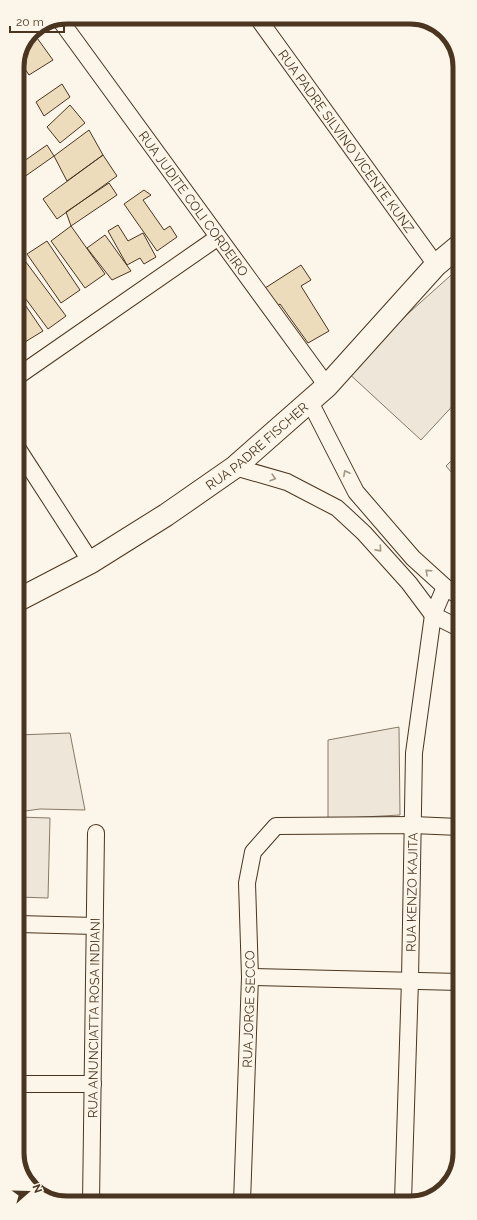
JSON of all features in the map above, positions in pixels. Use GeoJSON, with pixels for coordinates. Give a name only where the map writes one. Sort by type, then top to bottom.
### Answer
{"type":"FeatureCollection","features":[{"type":"Feature","properties":{"kind":"main road","name":"RUA PADRE FISCHER"},"geometry":{"type":"LineString","coordinates":[[24,597],[91,562],[166,515],[235,467],[309,400],[327,386],[436,265],[453,250]]}},
{"type":"Feature","properties":{"kind":"street","name":"RUA JUDITE COLI CORDEIRO"},"geometry":{"type":"LineString","coordinates":[[63,24],[327,386]]}},
{"type":"Feature","properties":{"kind":"street","name":"RUA PADRE SILVINO VICENTE KUNZ"},"geometry":{"type":"LineString","coordinates":[[262,24],[436,265]]}},
{"type":"Feature","properties":{"kind":"street"},"geometry":{"type":"LineString","coordinates":[[24,372],[218,238]]}},
{"type":"Feature","properties":{"kind":"street"},"geometry":{"type":"LineString","coordinates":[[309,400],[356,492],[413,558],[445,587],[453,592]]}},
{"type":"Feature","properties":{"kind":"street"},"geometry":{"type":"LineString","coordinates":[[24,458],[91,562]]}},
{"type":"Feature","properties":{"kind":"street"},"geometry":{"type":"LineString","coordinates":[[235,467],[287,482],[337,508],[364,533],[409,583],[433,614],[453,625]]}},
{"type":"Feature","properties":{"kind":"street"},"geometry":{"type":"LineString","coordinates":[[337,508],[356,492]]}},
{"type":"Feature","properties":{"kind":"street","name":"RUA KENZO KAJITA"},"geometry":{"type":"LineString","coordinates":[[403,1196],[410,980],[414,754],[433,614],[445,587]]}},
{"type":"Feature","properties":{"kind":"street"},"geometry":{"type":"LineString","coordinates":[[413,825],[453,827]]}},
{"type":"Feature","properties":{"kind":"street","name":"RUA JORGE SECCO"},"geometry":{"type":"LineString","coordinates":[[242,1196],[250,977],[247,883],[253,852],[276,826],[413,825]]}},
{"type":"Feature","properties":{"kind":"street","name":"RUA ANUNCIATTA ROSA INDIANI"},"geometry":{"type":"LineString","coordinates":[[91,1196],[96,833]]}},
{"type":"Feature","properties":{"kind":"street"},"geometry":{"type":"LineString","coordinates":[[24,924],[95,926]]}},
{"type":"Feature","properties":{"kind":"street"},"geometry":{"type":"LineString","coordinates":[[250,977],[453,982]]}},
{"type":"Feature","properties":{"kind":"street"},"geometry":{"type":"LineString","coordinates":[[24,1084],[92,1084]]}},
{"type":"Feature","properties":{"kind":"shaded area"},"geometry":{"type":"Polygon","coordinates":[[[453,273],[453,405],[421,440],[345,370],[453,273]]]}},
{"type":"Feature","properties":{"kind":"shaded area"},"geometry":{"type":"Polygon","coordinates":[[[453,459],[453,474],[446,466],[453,459]]]}},
{"type":"Feature","properties":{"kind":"shaded area"},"geometry":{"type":"Polygon","coordinates":[[[399,727],[400,815],[328,819],[328,740],[399,727]]]}},
{"type":"Feature","properties":{"kind":"shaded area"},"geometry":{"type":"Polygon","coordinates":[[[70,733],[85,810],[40,809],[24,811],[24,735],[70,733]]]}},
{"type":"Feature","properties":{"kind":"shaded area"},"geometry":{"type":"Polygon","coordinates":[[[24,817],[50,818],[48,898],[24,897],[24,817]]]}},
{"type":"Feature","properties":{"kind":"building"},"geometry":{"type":"Polygon","coordinates":[[[37,37],[53,60],[29,75],[24,68],[25,56],[31,43],[37,37]]]}},
{"type":"Feature","properties":{"kind":"building"},"geometry":{"type":"Polygon","coordinates":[[[62,84],[70,97],[44,116],[36,102],[62,84]]]}},
{"type":"Feature","properties":{"kind":"building"},"geometry":{"type":"Polygon","coordinates":[[[70,105],[85,123],[60,143],[47,127],[70,105]]]}},
{"type":"Feature","properties":{"kind":"building"},"geometry":{"type":"Polygon","coordinates":[[[89,130],[103,155],[67,181],[54,156],[89,130]]]}},
{"type":"Feature","properties":{"kind":"building"},"geometry":{"type":"Polygon","coordinates":[[[47,145],[54,156],[24,177],[24,161],[47,145]]]}},
{"type":"Feature","properties":{"kind":"building"},"geometry":{"type":"Polygon","coordinates":[[[103,155],[117,176],[57,219],[43,199],[103,155]]]}},
{"type":"Feature","properties":{"kind":"building"},"geometry":{"type":"Polygon","coordinates":[[[109,183],[117,195],[71,226],[66,212],[109,183]]]}},
{"type":"Feature","properties":{"kind":"building"},"geometry":{"type":"Polygon","coordinates":[[[144,190],[151,195],[143,200],[164,230],[170,226],[177,237],[157,251],[124,204],[144,190]]]}},
{"type":"Feature","properties":{"kind":"building"},"geometry":{"type":"Polygon","coordinates":[[[118,225],[128,241],[143,233],[156,257],[144,264],[140,258],[127,265],[108,231],[118,225]]]}},
{"type":"Feature","properties":{"kind":"building"},"geometry":{"type":"Polygon","coordinates":[[[71,226],[105,274],[85,288],[51,241],[71,226]]]}},
{"type":"Feature","properties":{"kind":"building"},"geometry":{"type":"Polygon","coordinates":[[[105,235],[131,271],[112,280],[87,248],[105,235]]]}},
{"type":"Feature","properties":{"kind":"building"},"geometry":{"type":"Polygon","coordinates":[[[47,241],[80,290],[61,303],[27,254],[47,241]]]}},
{"type":"Feature","properties":{"kind":"building"},"geometry":{"type":"Polygon","coordinates":[[[24,259],[66,316],[48,329],[24,296],[24,259]]]}},
{"type":"Feature","properties":{"kind":"building"},"geometry":{"type":"Polygon","coordinates":[[[301,265],[311,280],[301,286],[329,331],[308,343],[280,304],[275,308],[262,290],[301,265]]]}},
{"type":"Feature","properties":{"kind":"building"},"geometry":{"type":"Polygon","coordinates":[[[24,303],[43,331],[24,343],[24,303]]]}}]}
